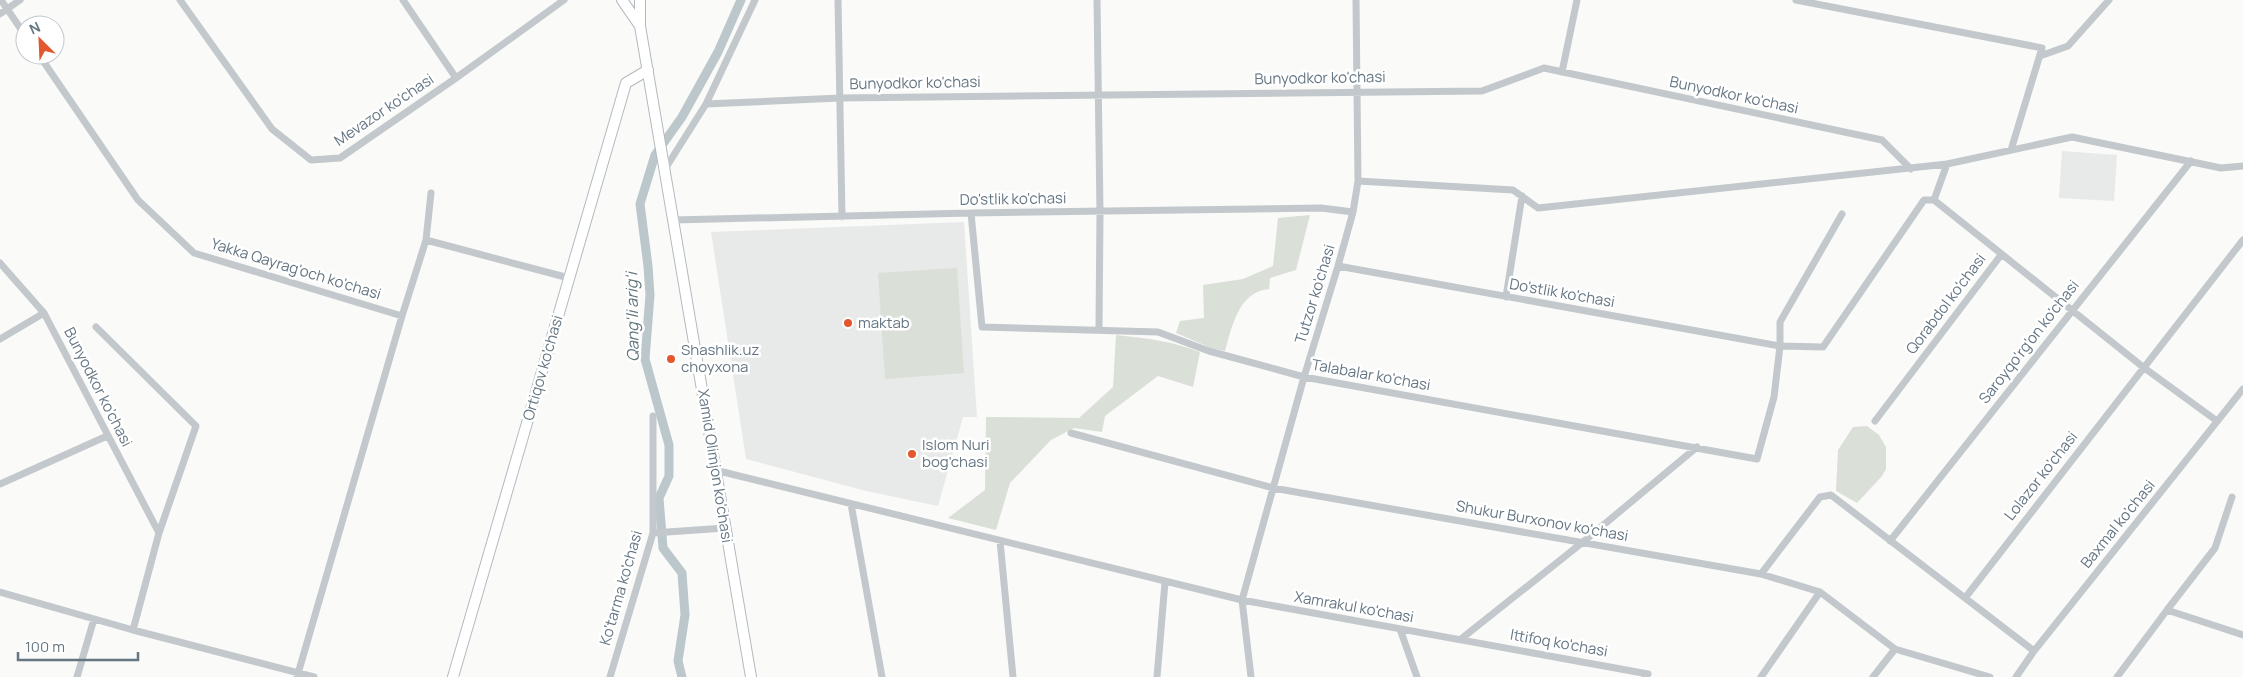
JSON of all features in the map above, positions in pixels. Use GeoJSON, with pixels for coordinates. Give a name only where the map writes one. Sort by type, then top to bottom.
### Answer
{"type":"FeatureCollection","features":[{"type":"Feature","properties":{"kind":"main road"},"geometry":{"type":"LineString","coordinates":[[622,0],[640,26]]}},
{"type":"Feature","properties":{"kind":"main road"},"geometry":{"type":"LineString","coordinates":[[640,0],[640,26],[648,70]]}},
{"type":"Feature","properties":{"kind":"main road","name":"Xamid Olimjon ko'chasi"},"geometry":{"type":"LineString","coordinates":[[648,70],[751,677]]}},
{"type":"Feature","properties":{"kind":"main road","name":"Ortiqov ko'chasi"},"geometry":{"type":"LineString","coordinates":[[453,677],[626,83],[648,70]]}},
{"type":"Feature","properties":{"kind":"street"},"geometry":{"type":"LineString","coordinates":[[1,0],[15,21]]}},
{"type":"Feature","properties":{"kind":"street"},"geometry":{"type":"LineString","coordinates":[[0,14],[20,0]]}},
{"type":"Feature","properties":{"kind":"street","name":"Mevazor ko'chasi"},"geometry":{"type":"LineString","coordinates":[[180,0],[272,129],[311,160],[340,158],[564,0]]}},
{"type":"Feature","properties":{"kind":"street"},"geometry":{"type":"LineString","coordinates":[[403,0],[456,78]]}},
{"type":"Feature","properties":{"kind":"street"},"geometry":{"type":"LineString","coordinates":[[665,169],[706,104],[755,0]]}},
{"type":"Feature","properties":{"kind":"street"},"geometry":{"type":"LineString","coordinates":[[838,0],[842,218]]}},
{"type":"Feature","properties":{"kind":"street"},"geometry":{"type":"LineString","coordinates":[[1097,0],[1100,212],[1099,328]]}},
{"type":"Feature","properties":{"kind":"street","name":"Tutzor ko'chasi"},"geometry":{"type":"LineString","coordinates":[[1251,677],[1242,600],[1304,377],[1353,212],[1358,181],[1356,0]]}},
{"type":"Feature","properties":{"kind":"street"},"geometry":{"type":"LineString","coordinates":[[1562,72],[1577,0]]}},
{"type":"Feature","properties":{"kind":"street"},"geometry":{"type":"LineString","coordinates":[[1796,0],[2042,48],[2011,150]]}},
{"type":"Feature","properties":{"kind":"street"},"geometry":{"type":"LineString","coordinates":[[2040,56],[2068,46],[2109,0]]}},
{"type":"Feature","properties":{"kind":"street","name":"Yakka Qayrag'och ko'chasi"},"geometry":{"type":"LineString","coordinates":[[46,65],[138,200],[194,253],[402,316]]}},
{"type":"Feature","properties":{"kind":"street","name":"Bunyodkor ko'chasi"},"geometry":{"type":"LineString","coordinates":[[706,104],[840,98],[1482,91],[1544,68],[1882,140],[1911,169]]}},
{"type":"Feature","properties":{"kind":"street"},"geometry":{"type":"LineString","coordinates":[[1358,181],[1513,190],[1538,208],[1911,169],[1947,164],[2072,137],[2221,168],[2243,166]]}},
{"type":"Feature","properties":{"kind":"street","name":"Saroyqo'rg'on ko'chasi"},"geometry":{"type":"LineString","coordinates":[[1890,541],[2191,161]]}},
{"type":"Feature","properties":{"kind":"street"},"geometry":{"type":"LineString","coordinates":[[1934,200],[1947,164]]}},
{"type":"Feature","properties":{"kind":"street"},"geometry":{"type":"LineString","coordinates":[[298,675],[402,316],[426,240],[430,193]]}},
{"type":"Feature","properties":{"kind":"street"},"geometry":{"type":"LineString","coordinates":[[1506,297],[1522,196]]}},
{"type":"Feature","properties":{"kind":"street","name":"Do'stlik ko'chasi"},"geometry":{"type":"LineString","coordinates":[[1338,266],[1780,346],[1823,347],[1924,200],[1934,200]]}},
{"type":"Feature","properties":{"kind":"street","name":"Qorabdol ko'chasi"},"geometry":{"type":"LineString","coordinates":[[1875,421],[2001,255],[1934,200]]}},
{"type":"Feature","properties":{"kind":"street","name":"Do'stlik ko'chasi"},"geometry":{"type":"LineString","coordinates":[[673,220],[1322,208],[1353,212]]}},
{"type":"Feature","properties":{"kind":"street","name":"Talabalar ko'chasi"},"geometry":{"type":"LineString","coordinates":[[971,213],[982,327],[1099,328],[1158,332],[1209,352],[1304,377],[1758,459],[1774,397],[1780,346]]}},
{"type":"Feature","properties":{"kind":"street"},"geometry":{"type":"LineString","coordinates":[[1780,346],[1780,322],[1842,214]]}},
{"type":"Feature","properties":{"kind":"street"},"geometry":{"type":"LineString","coordinates":[[426,240],[569,278]]}},
{"type":"Feature","properties":{"kind":"street","name":"Lolazor ko'chasi"},"geometry":{"type":"LineString","coordinates":[[1964,598],[2243,240]]}},
{"type":"Feature","properties":{"kind":"street"},"geometry":{"type":"LineString","coordinates":[[2001,255],[2143,367],[2217,421]]}},
{"type":"Feature","properties":{"kind":"street","name":"Bunyodkor ko'chasi"},"geometry":{"type":"LineString","coordinates":[[0,263],[44,313],[159,533]]}},
{"type":"Feature","properties":{"kind":"street"},"geometry":{"type":"LineString","coordinates":[[0,339],[44,313]]}},
{"type":"Feature","properties":{"kind":"street","name":"Bunyodkor ko'chasi"},"geometry":{"type":"LineString","coordinates":[[96,327],[196,426],[159,533],[133,630]]}},
{"type":"Feature","properties":{"kind":"street","name":"Baxmal ko'chasi"},"geometry":{"type":"LineString","coordinates":[[2016,677],[2034,651],[2243,389]]}},
{"type":"Feature","properties":{"kind":"street","name":"Ko'tarma ko'chasi"},"geometry":{"type":"LineString","coordinates":[[610,677],[659,532],[653,416]]}},
{"type":"Feature","properties":{"kind":"street","name":"Shukur Burxonov ko'chasi"},"geometry":{"type":"LineString","coordinates":[[1071,433],[1273,488],[1761,574],[1820,592],[1895,649],[1990,677]]}},
{"type":"Feature","properties":{"kind":"street"},"geometry":{"type":"LineString","coordinates":[[0,484],[107,436]]}},
{"type":"Feature","properties":{"kind":"street"},"geometry":{"type":"LineString","coordinates":[[1461,639],[1583,542],[1697,447]]}},
{"type":"Feature","properties":{"kind":"street","name":"Xamrakul ko'chasi"},"geometry":{"type":"LineString","coordinates":[[715,470],[1242,600],[1461,639]]}},
{"type":"Feature","properties":{"kind":"street"},"geometry":{"type":"LineString","coordinates":[[1761,574],[1820,497],[1832,495],[2034,651]]}},
{"type":"Feature","properties":{"kind":"street"},"geometry":{"type":"LineString","coordinates":[[2117,677],[2215,548],[2232,497]]}},
{"type":"Feature","properties":{"kind":"street"},"geometry":{"type":"LineString","coordinates":[[851,504],[882,677]]}},
{"type":"Feature","properties":{"kind":"street"},"geometry":{"type":"LineString","coordinates":[[659,532],[725,528]]}},
{"type":"Feature","properties":{"kind":"street"},"geometry":{"type":"LineString","coordinates":[[1000,541],[1013,677]]}},
{"type":"Feature","properties":{"kind":"street"},"geometry":{"type":"LineString","coordinates":[[1157,677],[1165,582]]}},
{"type":"Feature","properties":{"kind":"street"},"geometry":{"type":"LineString","coordinates":[[0,592],[298,675],[314,677]]}},
{"type":"Feature","properties":{"kind":"street"},"geometry":{"type":"LineString","coordinates":[[1761,677],[1820,592]]}},
{"type":"Feature","properties":{"kind":"street"},"geometry":{"type":"LineString","coordinates":[[2167,610],[2243,634]]}},
{"type":"Feature","properties":{"kind":"street"},"geometry":{"type":"LineString","coordinates":[[77,677],[94,619]]}},
{"type":"Feature","properties":{"kind":"street"},"geometry":{"type":"LineString","coordinates":[[1400,629],[1417,677]]}},
{"type":"Feature","properties":{"kind":"street","name":"Ittifoq ko'chasi"},"geometry":{"type":"LineString","coordinates":[[1461,639],[1648,674],[1645,677]]}},
{"type":"Feature","properties":{"kind":"street"},"geometry":{"type":"LineString","coordinates":[[1873,677],[1895,649]]}},
{"type":"Feature","properties":{"kind":"shaded area"},"geometry":{"type":"Polygon","coordinates":[[[2062,151],[2117,155],[2114,201],[2059,198],[2062,151]]]}},
{"type":"Feature","properties":{"kind":"shaded area"},"geometry":{"type":"Polygon","coordinates":[[[1310,215],[1296,270],[1270,278],[1269,289],[1258,292],[1243,304],[1234,322],[1225,351],[1211,348],[1176,333],[1180,321],[1204,318],[1203,285],[1243,279],[1273,266],[1278,218],[1310,215]]]}},
{"type":"Feature","properties":{"kind":"shaded area","name":"maktab"},"geometry":{"type":"Polygon","coordinates":[[[964,222],[977,417],[963,417],[938,506],[866,491],[746,459],[711,232],[964,222]]]}},
{"type":"Feature","properties":{"kind":"shaded area"},"geometry":{"type":"Polygon","coordinates":[[[957,268],[964,373],[885,379],[878,273],[957,268]]]}},
{"type":"Feature","properties":{"kind":"shaded area"},"geometry":{"type":"Polygon","coordinates":[[[1116,335],[1169,343],[1200,352],[1193,387],[1158,376],[1105,416],[1102,432],[1074,428],[1051,440],[1010,483],[996,530],[948,518],[985,490],[986,417],[1079,418],[1113,387],[1116,335]]]}},
{"type":"Feature","properties":{"kind":"shaded area"},"geometry":{"type":"Polygon","coordinates":[[[1867,426],[1879,435],[1886,447],[1886,469],[1857,503],[1836,491],[1838,450],[1853,427],[1867,426]]]}},
{"type":"Feature","properties":{"kind":"waterway","name":"Qang'li arig'i"},"geometry":{"type":"LineString","coordinates":[[682,677],[678,661],[685,615],[682,573],[663,548],[659,498],[669,476],[669,445],[645,359],[650,295],[640,204],[655,155],[682,117],[718,52],[741,0]]}},
{"type":"Feature","properties":{"kind":"place","name":"maktab"},"geometry":{"type":"Point","coordinates":[848,323]}},
{"type":"Feature","properties":{"kind":"place","name":"Shashlik.uz choyxona"},"geometry":{"type":"Point","coordinates":[671,359]}},
{"type":"Feature","properties":{"kind":"place","name":"Islom Nuri bog'chasi"},"geometry":{"type":"Point","coordinates":[912,454]}}]}
